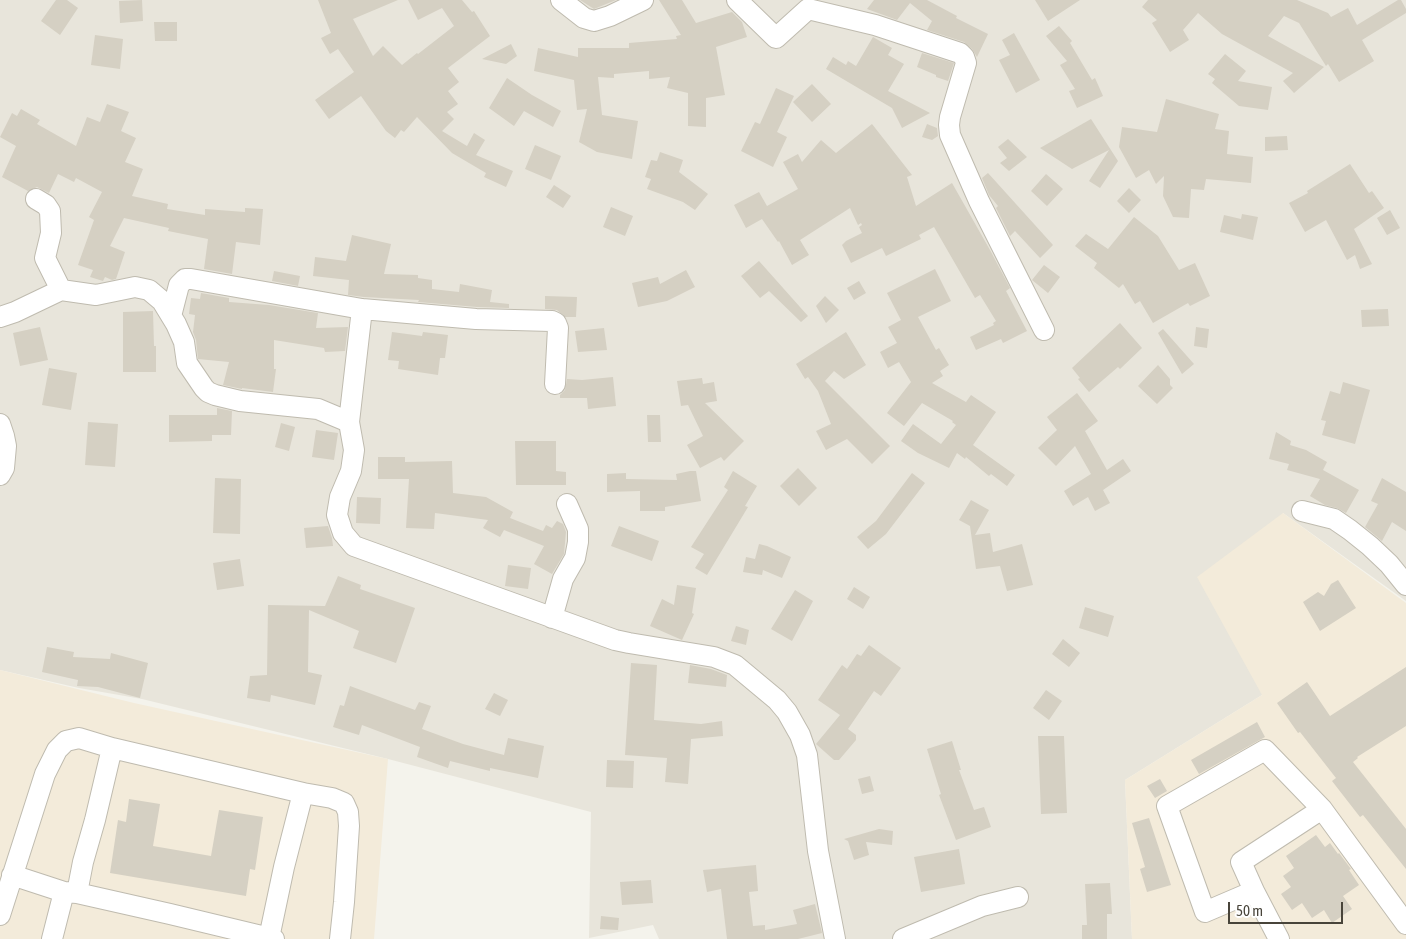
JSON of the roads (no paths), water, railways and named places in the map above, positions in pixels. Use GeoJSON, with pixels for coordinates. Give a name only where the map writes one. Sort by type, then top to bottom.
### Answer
{"type":"FeatureCollection","features":[{"type":"Feature","properties":{"kind":"street"},"geometry":{"type":"LineString","coordinates":[[561,0],[584,18],[594,21],[610,16],[643,0]]}},
{"type":"Feature","properties":{"kind":"street"},"geometry":{"type":"LineString","coordinates":[[737,0],[776,38],[808,10],[875,25],[964,57],[966,64],[948,125],[950,135],[979,201],[1044,330]]}},
{"type":"Feature","properties":{"kind":"street"},"geometry":{"type":"LineString","coordinates":[[36,198],[46,205],[50,211],[50,233],[46,258],[61,290]]}},
{"type":"Feature","properties":{"kind":"street"},"geometry":{"type":"LineString","coordinates":[[171,316],[180,284],[185,279],[191,279],[362,309],[476,319],[552,320],[558,328],[555,384]]}},
{"type":"Feature","properties":{"kind":"street"},"geometry":{"type":"LineString","coordinates":[[0,317],[61,290],[96,295],[141,287],[149,290],[156,296],[171,316],[184,342],[187,363],[208,392],[240,401],[318,409],[349,422]]}},
{"type":"Feature","properties":{"kind":"street"},"geometry":{"type":"LineString","coordinates":[[362,309],[349,422],[354,450],[351,471],[340,497],[337,515],[339,525],[348,540],[354,546],[629,644],[714,657],[735,665],[776,700],[787,712],[800,735],[807,755],[818,851],[835,939]]}},
{"type":"Feature","properties":{"kind":"street"},"geometry":{"type":"LineString","coordinates":[[0,424],[6,446],[4,468],[0,475]]}},
{"type":"Feature","properties":{"kind":"street"},"geometry":{"type":"LineString","coordinates":[[552,618],[564,579],[575,558],[578,542],[578,530],[567,504]]}},
{"type":"Feature","properties":{"kind":"street"},"geometry":{"type":"LineString","coordinates":[[1302,511],[1334,519],[1345,526],[1370,546],[1406,585]]}},
{"type":"Feature","properties":{"kind":"street"},"geometry":{"type":"LineString","coordinates":[[0,915],[45,774],[56,750],[66,741],[79,738],[112,748],[338,800],[344,803],[348,812],[349,826],[340,939]]}},
{"type":"Feature","properties":{"kind":"street"},"geometry":{"type":"LineString","coordinates":[[52,939],[83,862],[96,820],[112,748]]}},
{"type":"Feature","properties":{"kind":"street"},"geometry":{"type":"LineString","coordinates":[[1254,891],[1205,912],[1167,806],[1265,750],[1322,809],[1406,924]]}},
{"type":"Feature","properties":{"kind":"street"},"geometry":{"type":"LineString","coordinates":[[12,875],[71,892],[272,938],[284,867],[303,793]]}},
{"type":"Feature","properties":{"kind":"street"},"geometry":{"type":"LineString","coordinates":[[1279,939],[1241,862],[1322,809]]}},
{"type":"Feature","properties":{"kind":"street"},"geometry":{"type":"LineString","coordinates":[[903,939],[982,906],[1018,897]]}}]}
